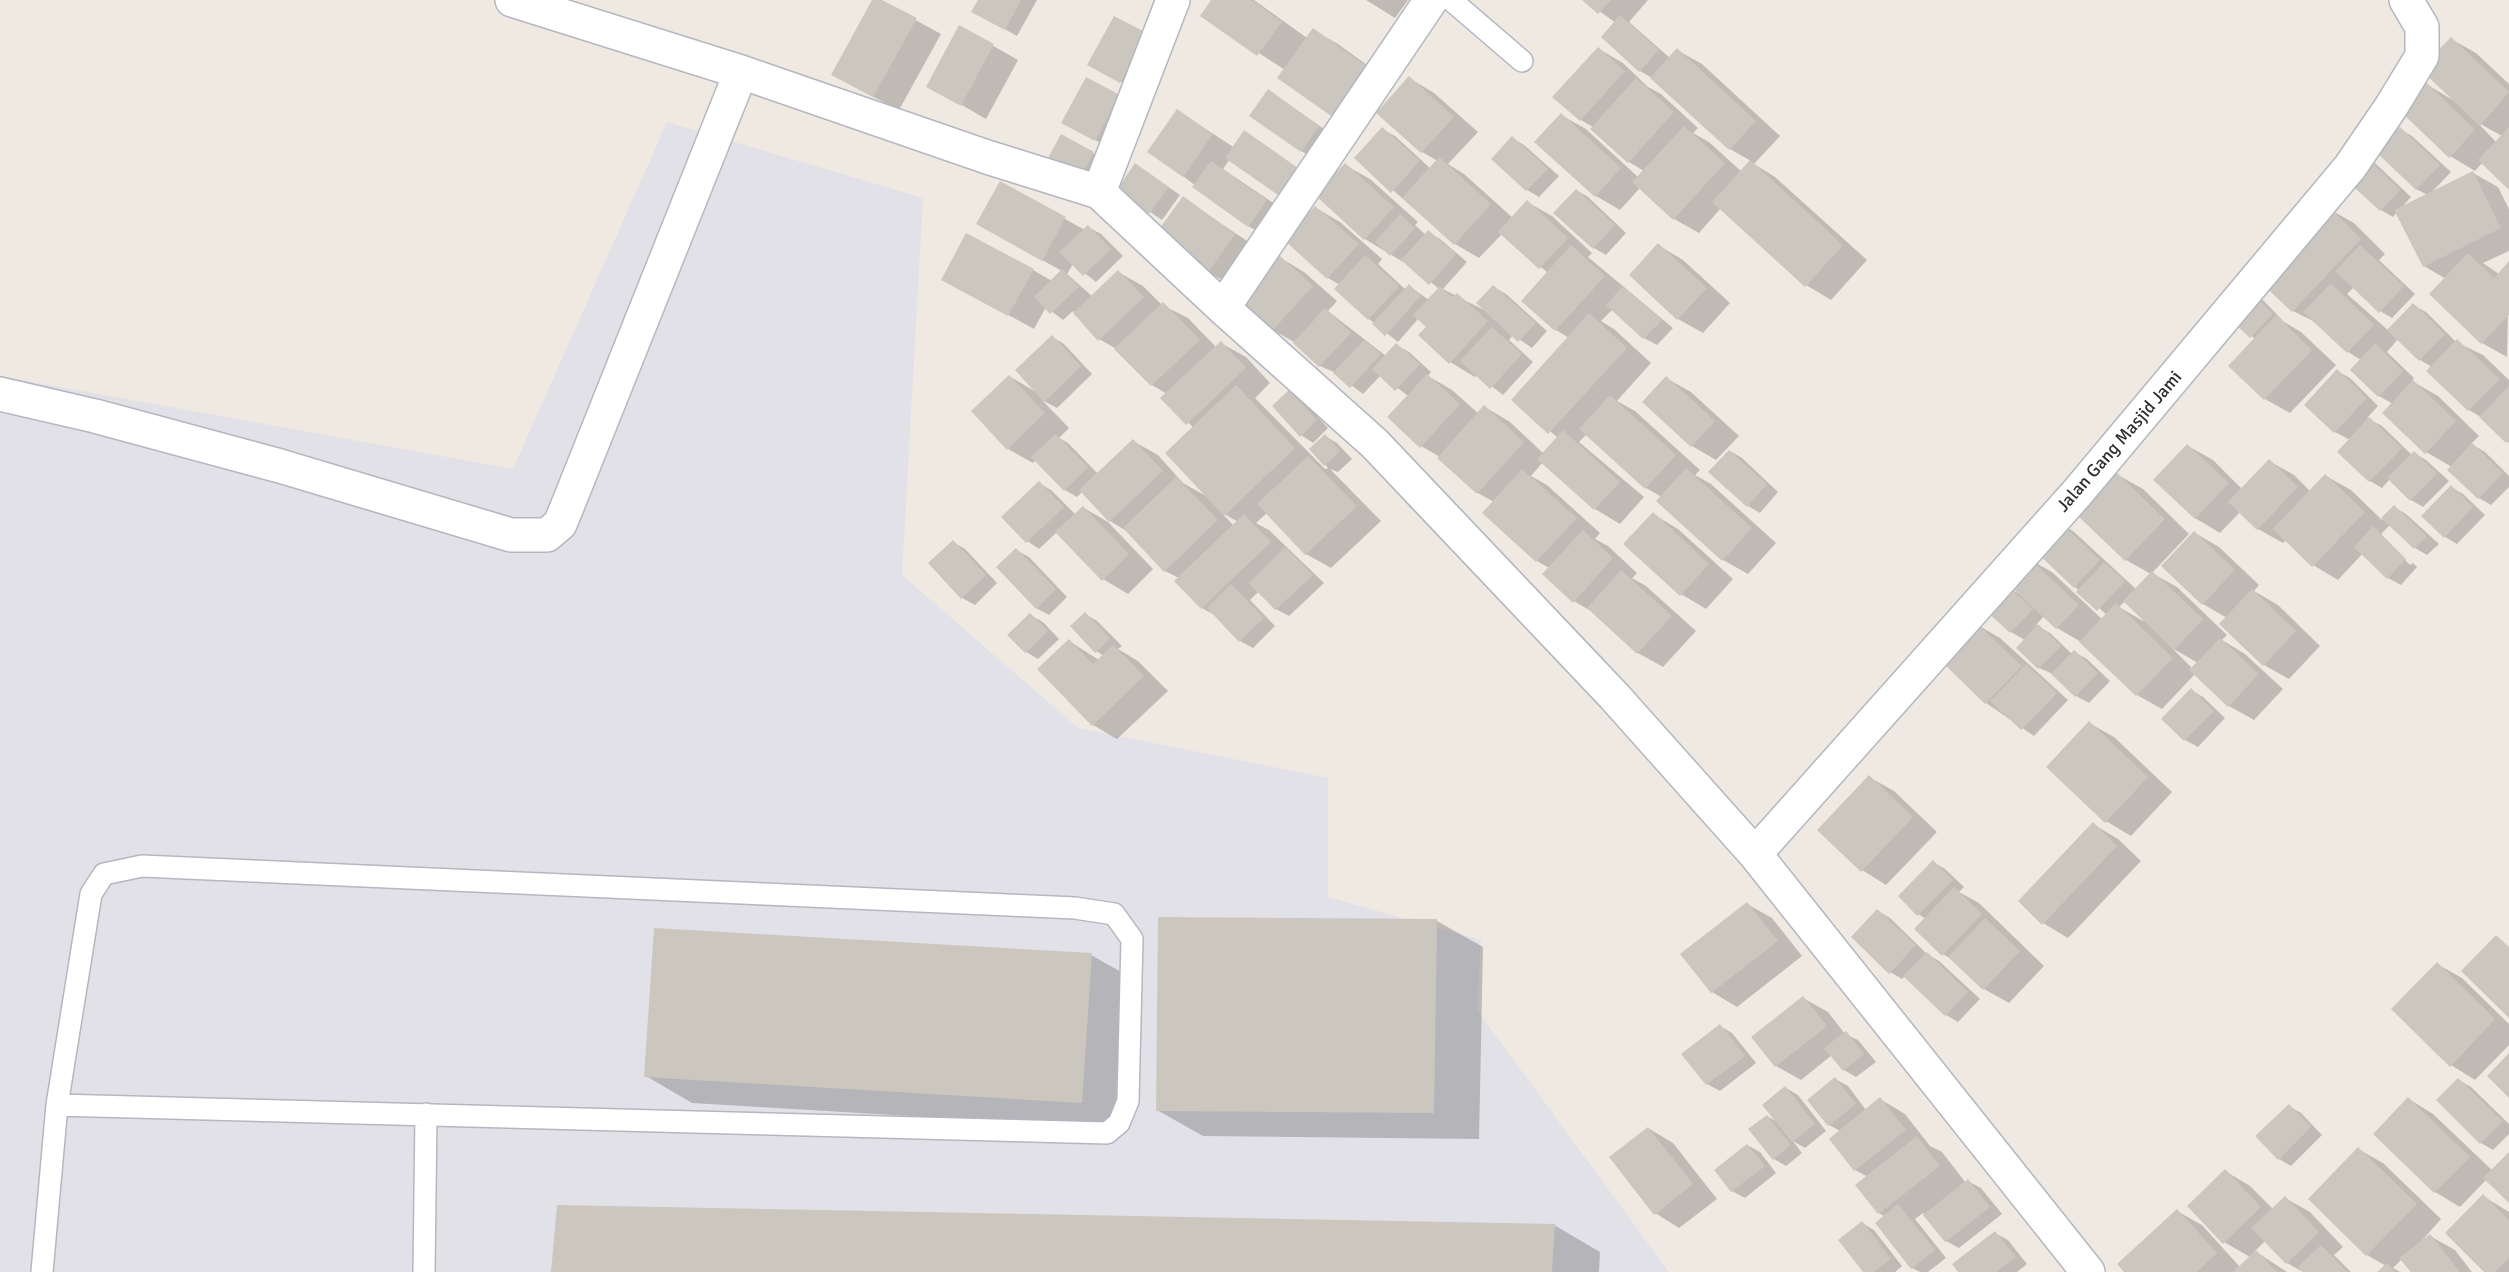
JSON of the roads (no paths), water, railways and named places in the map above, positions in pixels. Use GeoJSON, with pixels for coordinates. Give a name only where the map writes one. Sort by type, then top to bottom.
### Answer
{"type":"FeatureCollection","features":[{"type":"Feature","properties":{"kind":"street"},"geometry":{"type":"LineString","coordinates":[[512,0],[741,72],[987,157],[1099,192],[1223,308],[1375,444],[1600,681],[1755,854],[2088,1272]]}},
{"type":"Feature","properties":{"kind":"street"},"geometry":{"type":"LineString","coordinates":[[1099,192],[1173,0]]}},
{"type":"Feature","properties":{"kind":"street"},"geometry":{"type":"LineString","coordinates":[[1223,308],[1431,0]]}},
{"type":"Feature","properties":{"kind":"street","name":"Jalan Gang Masjid Jami"},"geometry":{"type":"LineString","coordinates":[[1755,854],[2077,493],[2350,167],[2422,56],[2422,27],[2406,0]]}},
{"type":"Feature","properties":{"kind":"street"},"geometry":{"type":"LineString","coordinates":[[0,394],[95,416],[280,466],[511,535],[548,535],[560,524],[570,502],[741,72]]}},
{"type":"Feature","properties":{"kind":"lane"},"geometry":{"type":"LineString","coordinates":[[1451,0],[1522,61]]}},
{"type":"Feature","properties":{"kind":"lane"},"geometry":{"type":"LineString","coordinates":[[42,1272],[57,1105],[91,894],[104,874],[142,866],[1075,908],[1114,914],[1132,939],[1128,1101],[1119,1123],[1107,1133],[57,1105]]}},
{"type":"Feature","properties":{"kind":"lane"},"geometry":{"type":"LineString","coordinates":[[424,1272],[426,1114]]}}]}
